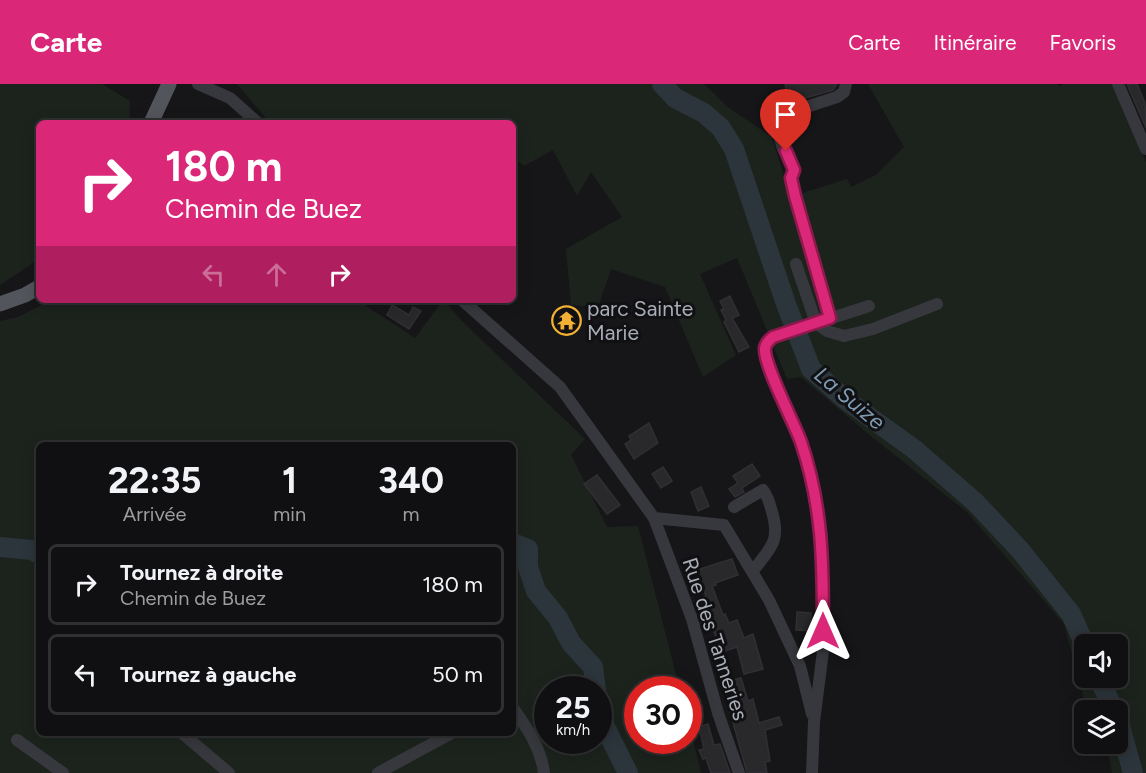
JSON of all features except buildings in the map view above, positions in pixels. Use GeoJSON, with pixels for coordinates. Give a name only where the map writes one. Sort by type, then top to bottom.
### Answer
{"type":"FeatureCollection","features":[{"type":"Feature","properties":{"kind":"main road"},"geometry":{"type":"LineString","coordinates":[[152,120],[169,84]]}},
{"type":"Feature","properties":{"kind":"main road"},"geometry":{"type":"LineString","coordinates":[[0,304],[36,289]]}},
{"type":"Feature","properties":{"kind":"street"},"geometry":{"type":"LineString","coordinates":[[198,84],[230,98],[255,120]]}},
{"type":"Feature","properties":{"kind":"street"},"geometry":{"type":"LineString","coordinates":[[222,84],[230,98]]}},
{"type":"Feature","properties":{"kind":"street"},"geometry":{"type":"LineString","coordinates":[[830,318],[791,178],[794,170],[783,148],[776,123],[782,115],[837,97],[844,92],[846,84]]}},
{"type":"Feature","properties":{"kind":"street"},"geometry":{"type":"LineString","coordinates":[[1118,84],[1146,149]]}},
{"type":"Feature","properties":{"kind":"street"},"geometry":{"type":"LineString","coordinates":[[796,264],[816,323],[827,331],[844,336],[873,329],[937,304]]}},
{"type":"Feature","properties":{"kind":"street","name":"Rue des Tanneries"},"geometry":{"type":"LineString","coordinates":[[465,303],[560,387],[654,518],[692,619],[718,712],[739,773]]}},
{"type":"Feature","properties":{"kind":"street"},"geometry":{"type":"LineString","coordinates":[[812,773],[814,722],[823,651],[822,537],[816,497],[801,441],[769,366],[765,349],[769,340],[784,333],[869,306]]}},
{"type":"Feature","properties":{"kind":"street"},"geometry":{"type":"LineString","coordinates":[[734,507],[763,490],[767,494],[777,532],[774,543],[753,571]]}},
{"type":"Feature","properties":{"kind":"street"},"geometry":{"type":"LineString","coordinates":[[654,518],[724,525],[769,600],[800,666],[814,722]]}},
{"type":"Feature","properties":{"kind":"street"},"geometry":{"type":"LineString","coordinates":[[516,712],[530,733],[542,760],[544,773]]}},
{"type":"Feature","properties":{"kind":"street"},"geometry":{"type":"LineString","coordinates":[[185,736],[229,773]]}},
{"type":"Feature","properties":{"kind":"street"},"geometry":{"type":"LineString","coordinates":[[378,773],[446,736]]}},
{"type":"Feature","properties":{"kind":"street"},"geometry":{"type":"LineString","coordinates":[[17,740],[63,773]]}},
{"type":"Feature","properties":{"kind":"shaded area"},"geometry":{"type":"Polygon","coordinates":[[[0,84],[102,84],[130,101],[129,120],[36,120],[36,261],[0,285],[0,84]]]}},
{"type":"Feature","properties":{"kind":"shaded area"},"geometry":{"type":"Polygon","coordinates":[[[237,84],[704,84],[729,108],[772,137],[790,197],[847,179],[851,187],[876,175],[904,147],[868,84],[1057,84],[1059,86],[1064,84],[1113,84],[1146,162],[1146,773],[1112,773],[1109,754],[1128,754],[1128,700],[1084,700],[1081,688],[1128,688],[1128,634],[1074,634],[1074,662],[1064,624],[967,512],[867,433],[801,377],[787,379],[737,258],[700,274],[736,355],[703,377],[665,287],[611,269],[598,307],[571,305],[566,249],[622,217],[591,172],[577,196],[553,150],[524,166],[516,159],[516,120],[267,120],[237,84]]]}},
{"type":"Feature","properties":{"kind":"shaded area"},"geometry":{"type":"Polygon","coordinates":[[[45,303],[362,303],[415,338],[441,303],[446,303],[585,439],[571,455],[607,527],[638,526],[676,676],[624,676],[624,754],[697,754],[701,773],[0,773],[0,321],[18,317],[45,303]]]}},
{"type":"Feature","properties":{"kind":"waterway","name":"La Suize"},"geometry":{"type":"LineString","coordinates":[[662,84],[675,98],[704,113],[721,128],[734,149],[786,304],[811,369],[846,400],[914,449],[975,502],[1020,550],[1071,614],[1080,634]]}},
{"type":"Feature","properties":{"kind":"waterway","name":"La Suize"},"geometry":{"type":"LineString","coordinates":[[516,544],[528,549],[528,567],[536,591],[558,618],[571,643],[593,667],[594,676]]}},
{"type":"Feature","properties":{"kind":"waterway","name":"La Suize"},"geometry":{"type":"LineString","coordinates":[[0,547],[36,552]]}},
{"type":"Feature","properties":{"kind":"waterway","name":"La Suize"},"geometry":{"type":"LineString","coordinates":[[1104,688],[1109,700]]}},
{"type":"Feature","properties":{"kind":"waterway","name":"La Suize"},"geometry":{"type":"LineString","coordinates":[[612,741],[628,773]]}},
{"type":"Feature","properties":{"kind":"waterway","name":"La Suize"},"geometry":{"type":"LineString","coordinates":[[1128,754],[1133,773]]}},
{"type":"Feature","properties":{"kind":"place","name":"parc Sainte Marie"},"geometry":{"type":"Point","coordinates":[566,321]}},
{"type":"Feature","properties":{"kind":"route"},"geometry":{"type":"LineString","coordinates":[[786,151],[794,170],[791,178],[795,196],[830,318],[773,337],[766,344],[765,349],[769,366],[801,441],[816,497],[822,537],[823,631]]}}]}
